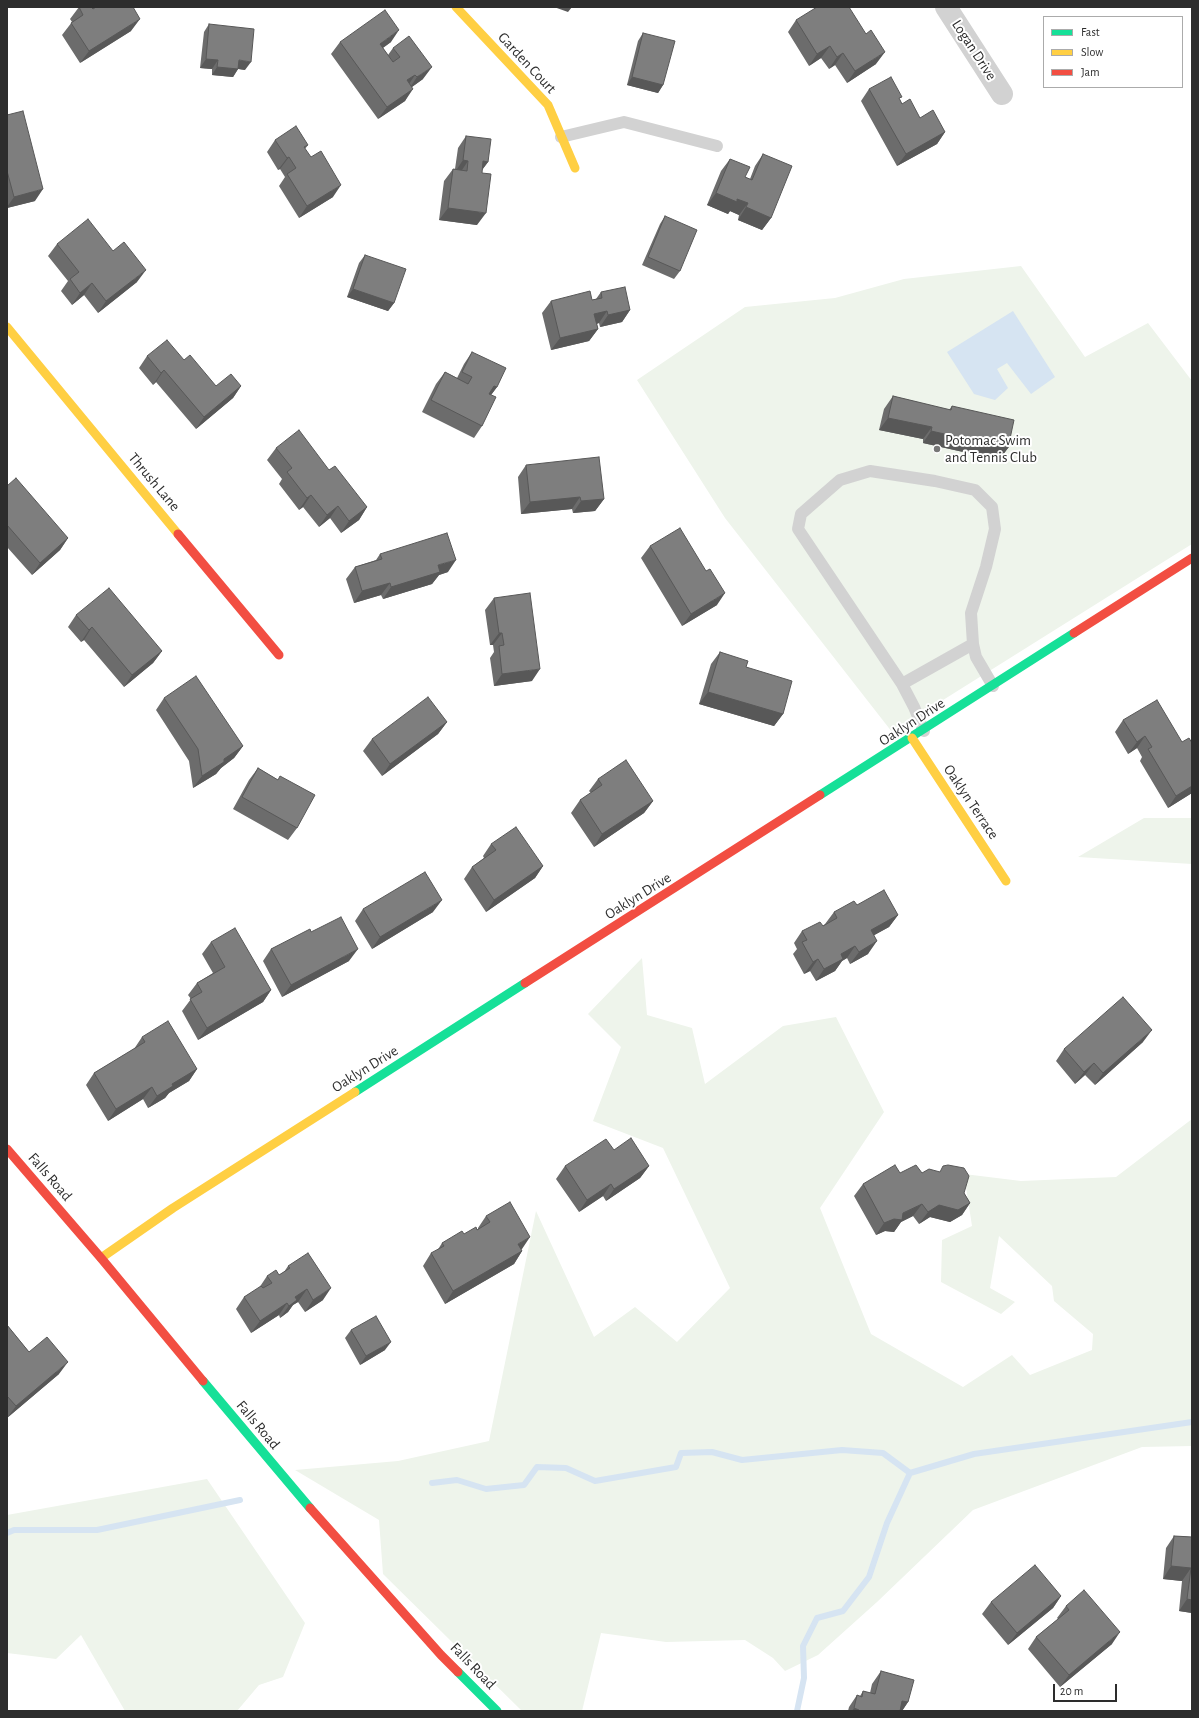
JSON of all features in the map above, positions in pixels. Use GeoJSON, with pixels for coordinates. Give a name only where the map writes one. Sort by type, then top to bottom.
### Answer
{"type":"FeatureCollection","features":[{"type":"Feature","properties":{"kind":"street","name":"Garden Court"},"geometry":{"type":"LineString","coordinates":[[456,7],[548,105],[575,168]]}},
{"type":"Feature","properties":{"kind":"street","name":"Logan Drive"},"geometry":{"type":"LineString","coordinates":[[946,7],[1002,94]]}},
{"type":"Feature","properties":{"kind":"street","name":"Thrush Lane"},"geometry":{"type":"LineString","coordinates":[[7,327],[279,655]]}},
{"type":"Feature","properties":{"kind":"street","name":"Oaklyn Drive"},"geometry":{"type":"LineString","coordinates":[[101,1258],[180,1204],[924,731],[1192,558]]}},
{"type":"Feature","properties":{"kind":"street","name":"Oaklyn Terrace"},"geometry":{"type":"LineString","coordinates":[[912,738],[1006,881]]}},
{"type":"Feature","properties":{"kind":"street","name":"Falls Road"},"geometry":{"type":"LineString","coordinates":[[7,1149],[101,1258],[280,1474],[441,1654],[497,1711]]}},
{"type":"Feature","properties":{"kind":"lane"},"geometry":{"type":"LineString","coordinates":[[561,137],[624,122],[717,146]]}},
{"type":"Feature","properties":{"kind":"lane"},"geometry":{"type":"LineString","coordinates":[[924,731],[902,684],[798,529],[800,514],[840,480],[870,472],[935,481],[975,490],[992,507],[995,529],[986,567],[971,612],[973,644],[976,657],[992,686]]}},
{"type":"Feature","properties":{"kind":"lane"},"geometry":{"type":"LineString","coordinates":[[902,684],[973,644]]}},
{"type":"Feature","properties":{"kind":"shaded area","name":"Potomac Swim and Tennis Club"},"geometry":{"type":"Polygon","coordinates":[[[1021,266],[1085,357],[1148,323],[1192,381],[1192,544],[892,732],[725,518],[637,380],[745,307],[835,298],[904,279],[1021,266]]]}},
{"type":"Feature","properties":{"kind":"shaded area"},"geometry":{"type":"Polygon","coordinates":[[[1144,818],[1192,818],[1192,864],[1078,857],[1144,818]]]}},
{"type":"Feature","properties":{"kind":"shaded area"},"geometry":{"type":"Polygon","coordinates":[[[642,958],[647,1015],[692,1028],[705,1084],[783,1026],[836,1017],[884,1112],[820,1208],[871,1334],[963,1387],[1012,1355],[1030,1375],[1092,1350],[1093,1334],[1054,1301],[1052,1286],[999,1236],[990,1288],[1015,1302],[1001,1314],[941,1282],[942,1240],[972,1226],[964,1174],[1021,1181],[1116,1177],[1192,1119],[1192,1446],[1142,1447],[973,1510],[877,1602],[818,1655],[785,1671],[773,1658],[745,1640],[666,1642],[601,1633],[582,1711],[522,1711],[383,1574],[379,1520],[295,1470],[398,1461],[489,1441],[536,1211],[594,1337],[635,1307],[677,1342],[730,1288],[663,1148],[593,1121],[621,1047],[588,1014],[642,958]]]}},
{"type":"Feature","properties":{"kind":"shaded area"},"geometry":{"type":"Polygon","coordinates":[[[207,1479],[305,1623],[283,1677],[259,1685],[237,1711],[125,1711],[81,1635],[56,1659],[7,1653],[7,1515],[207,1479]]]}},
{"type":"Feature","properties":{"kind":"water"},"geometry":{"type":"Polygon","coordinates":[[[1013,311],[1055,377],[1031,394],[1007,363],[997,369],[1008,388],[995,400],[974,394],[947,352],[1013,311]]]}},
{"type":"Feature","properties":{"kind":"building"},"geometry":{"type":"Polygon","coordinates":[[[79,7],[91,7],[93,9],[96,7],[133,7],[140,19],[89,51],[71,23],[83,15],[79,7]]]}},
{"type":"Feature","properties":{"kind":"building"},"geometry":{"type":"Polygon","coordinates":[[[817,7],[849,7],[866,34],[871,30],[885,52],[855,71],[843,53],[837,57],[830,46],[817,54],[796,20],[817,7]]]}},
{"type":"Feature","properties":{"kind":"building"},"geometry":{"type":"Polygon","coordinates":[[[385,10],[399,30],[380,44],[393,62],[400,57],[393,48],[409,36],[432,67],[417,77],[415,75],[407,80],[413,89],[387,107],[340,42],[385,10]]]}},
{"type":"Feature","properties":{"kind":"building"},"geometry":{"type":"Polygon","coordinates":[[[209,24],[254,29],[251,62],[239,60],[238,69],[217,67],[218,60],[206,59],[209,24]]]}},
{"type":"Feature","properties":{"kind":"building"},"geometry":{"type":"Polygon","coordinates":[[[643,33],[675,41],[663,85],[632,77],[643,33]]]}},
{"type":"Feature","properties":{"kind":"building"},"geometry":{"type":"Polygon","coordinates":[[[891,77],[902,97],[899,98],[902,104],[910,99],[920,118],[933,110],[945,132],[906,154],[869,89],[891,77]]]}},
{"type":"Feature","properties":{"kind":"building"},"geometry":{"type":"Polygon","coordinates":[[[23,111],[43,189],[14,197],[7,171],[7,115],[23,111]]]}},
{"type":"Feature","properties":{"kind":"building"},"geometry":{"type":"Polygon","coordinates":[[[296,126],[308,145],[304,147],[311,157],[321,151],[341,185],[307,206],[287,174],[296,168],[275,140],[296,126]]]}},
{"type":"Feature","properties":{"kind":"building"},"geometry":{"type":"Polygon","coordinates":[[[466,136],[491,139],[488,162],[483,161],[482,173],[491,174],[486,213],[448,208],[453,169],[467,171],[468,161],[463,160],[466,136]]]}},
{"type":"Feature","properties":{"kind":"building"},"geometry":{"type":"Polygon","coordinates":[[[763,154],[792,166],[771,218],[746,207],[748,203],[737,199],[737,202],[716,193],[730,159],[750,167],[745,177],[752,180],[763,154]]]}},
{"type":"Feature","properties":{"kind":"building"},"geometry":{"type":"Polygon","coordinates":[[[665,216],[697,230],[680,271],[648,257],[665,216]]]}},
{"type":"Feature","properties":{"kind":"building"},"geometry":{"type":"Polygon","coordinates":[[[88,219],[113,251],[124,242],[146,270],[106,301],[92,283],[80,293],[70,279],[79,272],[57,244],[88,219]]]}},
{"type":"Feature","properties":{"kind":"building"},"geometry":{"type":"Polygon","coordinates":[[[365,255],[406,269],[394,303],[353,289],[365,255]]]}},
{"type":"Feature","properties":{"kind":"building"},"geometry":{"type":"Polygon","coordinates":[[[625,287],[630,310],[608,315],[607,311],[594,314],[598,329],[560,338],[551,301],[590,291],[592,300],[602,298],[601,292],[625,287]]]}},
{"type":"Feature","properties":{"kind":"building"},"geometry":{"type":"Polygon","coordinates":[[[167,340],[184,360],[190,355],[216,386],[231,374],[241,386],[204,417],[164,370],[161,373],[147,356],[167,340]]]}},
{"type":"Feature","properties":{"kind":"building"},"geometry":{"type":"Polygon","coordinates":[[[472,352],[506,368],[497,387],[494,386],[489,394],[496,397],[482,426],[431,400],[445,372],[468,384],[472,377],[462,372],[472,352]]]}},
{"type":"Feature","properties":{"kind":"building"},"geometry":{"type":"Polygon","coordinates":[[[893,396],[951,410],[952,406],[1014,420],[1008,448],[931,431],[932,427],[888,418],[893,396]]]}},
{"type":"Feature","properties":{"kind":"building"},"geometry":{"type":"Polygon","coordinates":[[[299,430],[329,470],[335,466],[367,507],[349,521],[338,506],[327,515],[311,495],[307,498],[287,472],[292,468],[276,448],[299,430]]]}},
{"type":"Feature","properties":{"kind":"building"},"geometry":{"type":"Polygon","coordinates":[[[599,457],[604,499],[581,501],[580,497],[530,502],[526,465],[599,457]]]}},
{"type":"Feature","properties":{"kind":"building"},"geometry":{"type":"Polygon","coordinates":[[[16,478],[68,538],[40,563],[7,525],[7,486],[16,478]]]}},
{"type":"Feature","properties":{"kind":"building"},"geometry":{"type":"Polygon","coordinates":[[[680,528],[706,571],[710,569],[725,593],[691,614],[650,546],[680,528]]]}},
{"type":"Feature","properties":{"kind":"building"},"geometry":{"type":"Polygon","coordinates":[[[447,533],[456,560],[438,565],[440,572],[391,587],[390,583],[362,591],[355,567],[382,559],[380,554],[447,533]]]}},
{"type":"Feature","properties":{"kind":"building"},"geometry":{"type":"Polygon","coordinates":[[[109,588],[162,651],[132,675],[92,627],[89,630],[76,615],[109,588]]]}},
{"type":"Feature","properties":{"kind":"building"},"geometry":{"type":"Polygon","coordinates":[[[530,593],[540,669],[502,674],[499,646],[504,645],[502,633],[499,633],[494,598],[530,593]]]}},
{"type":"Feature","properties":{"kind":"building"},"geometry":{"type":"Polygon","coordinates":[[[720,652],[748,661],[746,667],[792,681],[783,714],[708,692],[720,652]]]}},
{"type":"Feature","properties":{"kind":"building"},"geometry":{"type":"Polygon","coordinates":[[[196,676],[243,746],[224,759],[224,762],[202,776],[198,749],[164,698],[196,676]]]}},
{"type":"Feature","properties":{"kind":"building"},"geometry":{"type":"Polygon","coordinates":[[[428,697],[447,722],[390,764],[372,739],[428,697]]]}},
{"type":"Feature","properties":{"kind":"building"},"geometry":{"type":"Polygon","coordinates":[[[1157,700],[1182,742],[1189,738],[1192,743],[1192,786],[1176,796],[1148,749],[1152,747],[1145,736],[1137,742],[1123,720],[1157,700]]]}},
{"type":"Feature","properties":{"kind":"building"},"geometry":{"type":"Polygon","coordinates":[[[626,760],[653,801],[602,834],[580,800],[602,785],[598,779],[626,760]]]}},
{"type":"Feature","properties":{"kind":"building"},"geometry":{"type":"Polygon","coordinates":[[[258,768],[278,780],[280,776],[315,795],[297,828],[242,797],[258,768]]]}},
{"type":"Feature","properties":{"kind":"building"},"geometry":{"type":"Polygon","coordinates":[[[516,827],[543,866],[494,900],[472,867],[496,850],[491,844],[516,827]]]}},
{"type":"Feature","properties":{"kind":"building"},"geometry":{"type":"Polygon","coordinates":[[[425,872],[442,900],[380,937],[363,909],[425,872]]]}},
{"type":"Feature","properties":{"kind":"building"},"geometry":{"type":"Polygon","coordinates":[[[884,890],[898,915],[871,930],[877,941],[859,952],[855,946],[841,954],[843,959],[824,969],[818,959],[813,962],[802,942],[807,940],[802,931],[820,922],[823,926],[837,918],[834,912],[854,901],[857,905],[884,890]]]}},
{"type":"Feature","properties":{"kind":"building"},"geometry":{"type":"Polygon","coordinates":[[[341,917],[358,949],[291,985],[271,949],[310,929],[311,932],[341,917]]]}},
{"type":"Feature","properties":{"kind":"building"},"geometry":{"type":"Polygon","coordinates":[[[235,928],[271,990],[207,1028],[190,999],[202,992],[197,983],[225,967],[211,942],[235,928]]]}},
{"type":"Feature","properties":{"kind":"building"},"geometry":{"type":"Polygon","coordinates":[[[1123,997],[1152,1030],[1103,1073],[1094,1063],[1084,1072],[1064,1049],[1123,997]]]}},
{"type":"Feature","properties":{"kind":"building"},"geometry":{"type":"Polygon","coordinates":[[[168,1021],[197,1069],[172,1084],[173,1086],[157,1096],[152,1087],[116,1109],[94,1073],[145,1042],[142,1037],[168,1021]]]}},
{"type":"Feature","properties":{"kind":"building"},"geometry":{"type":"Polygon","coordinates":[[[631,1138],[649,1166],[614,1189],[611,1184],[587,1200],[565,1166],[606,1139],[614,1150],[631,1138]]]}},
{"type":"Feature","properties":{"kind":"building"},"geometry":{"type":"Polygon","coordinates":[[[895,1165],[900,1173],[916,1165],[922,1173],[929,1169],[940,1172],[943,1166],[948,1165],[964,1168],[969,1176],[964,1193],[970,1203],[958,1210],[939,1205],[928,1212],[922,1204],[903,1213],[902,1220],[894,1219],[884,1223],[863,1184],[895,1165]]]}},
{"type":"Feature","properties":{"kind":"building"},"geometry":{"type":"Polygon","coordinates":[[[510,1202],[530,1237],[518,1244],[522,1251],[453,1291],[431,1253],[444,1246],[442,1243],[462,1231],[464,1234],[476,1227],[477,1230],[490,1222],[486,1216],[510,1202]]]}},
{"type":"Feature","properties":{"kind":"building"},"geometry":{"type":"Polygon","coordinates":[[[308,1253],[331,1288],[313,1300],[307,1289],[295,1297],[297,1300],[289,1306],[287,1303],[260,1321],[244,1297],[261,1286],[263,1288],[272,1283],[267,1276],[276,1270],[279,1275],[290,1268],[288,1266],[308,1253]]]}},
{"type":"Feature","properties":{"kind":"building"},"geometry":{"type":"Polygon","coordinates":[[[376,1316],[391,1342],[366,1356],[351,1330],[376,1316]]]}},
{"type":"Feature","properties":{"kind":"building"},"geometry":{"type":"Polygon","coordinates":[[[7,1325],[29,1352],[47,1337],[68,1362],[16,1406],[7,1396],[7,1325]]]}},
{"type":"Feature","properties":{"kind":"building"},"geometry":{"type":"Polygon","coordinates":[[[1174,1536],[1192,1537],[1192,1600],[1187,1599],[1191,1568],[1171,1566],[1174,1536]]]}},
{"type":"Feature","properties":{"kind":"building"},"geometry":{"type":"Polygon","coordinates":[[[1035,1565],[1061,1596],[1017,1633],[991,1602],[1035,1565]]]}},
{"type":"Feature","properties":{"kind":"building"},"geometry":{"type":"Polygon","coordinates":[[[1084,1590],[1120,1632],[1069,1675],[1036,1637],[1069,1610],[1066,1606],[1084,1590]]]}},
{"type":"Feature","properties":{"kind":"building"},"geometry":{"type":"Polygon","coordinates":[[[881,1671],[914,1680],[908,1702],[902,1701],[900,1711],[859,1711],[854,1708],[857,1695],[862,1697],[863,1691],[875,1694],[881,1671]]]}},
{"type":"Feature","properties":{"kind":"waterway"},"geometry":{"type":"LineString","coordinates":[[797,1711],[804,1678],[803,1646],[817,1618],[843,1611],[869,1577],[887,1523],[910,1473],[974,1454],[1192,1422]]}},
{"type":"Feature","properties":{"kind":"waterway"},"geometry":{"type":"LineString","coordinates":[[432,1483],[457,1480],[486,1489],[524,1485],[537,1467],[566,1468],[595,1481],[676,1467],[681,1453],[712,1452],[742,1460],[842,1450],[883,1453],[910,1473]]}},
{"type":"Feature","properties":{"kind":"waterway"},"geometry":{"type":"LineString","coordinates":[[7,1533],[14,1530],[97,1530],[240,1500]]}},
{"type":"Feature","properties":{"kind":"traffic: fast"},"geometry":{"type":"LineString","coordinates":[[820,795],[1074,633]]}},
{"type":"Feature","properties":{"kind":"traffic: fast"},"geometry":{"type":"LineString","coordinates":[[355,1092],[525,983]]}},
{"type":"Feature","properties":{"kind":"traffic: fast"},"geometry":{"type":"LineString","coordinates":[[203,1381],[310,1508]]}},
{"type":"Feature","properties":{"kind":"traffic: fast"},"geometry":{"type":"LineString","coordinates":[[458,1672],[497,1711]]}},
{"type":"Feature","properties":{"kind":"traffic: slow"},"geometry":{"type":"LineString","coordinates":[[456,7],[548,105],[575,168]]}},
{"type":"Feature","properties":{"kind":"traffic: slow"},"geometry":{"type":"LineString","coordinates":[[7,327],[178,534]]}},
{"type":"Feature","properties":{"kind":"traffic: slow"},"geometry":{"type":"LineString","coordinates":[[912,738],[1006,881]]}},
{"type":"Feature","properties":{"kind":"traffic: slow"},"geometry":{"type":"LineString","coordinates":[[101,1258],[173,1208],[355,1092]]}},
{"type":"Feature","properties":{"kind":"traffic: jam"},"geometry":{"type":"LineString","coordinates":[[178,534],[279,655]]}},
{"type":"Feature","properties":{"kind":"traffic: jam"},"geometry":{"type":"LineString","coordinates":[[1074,633],[1192,558]]}},
{"type":"Feature","properties":{"kind":"traffic: jam"},"geometry":{"type":"LineString","coordinates":[[525,983],[820,795]]}},
{"type":"Feature","properties":{"kind":"traffic: jam"},"geometry":{"type":"LineString","coordinates":[[7,1149],[101,1258],[203,1381]]}},
{"type":"Feature","properties":{"kind":"traffic: jam"},"geometry":{"type":"LineString","coordinates":[[310,1508],[441,1655],[458,1672]]}},
{"type":"Feature","properties":{"kind":"place","name":"Potomac Swim and Tennis Club"},"geometry":{"type":"Point","coordinates":[937,449]}}]}
